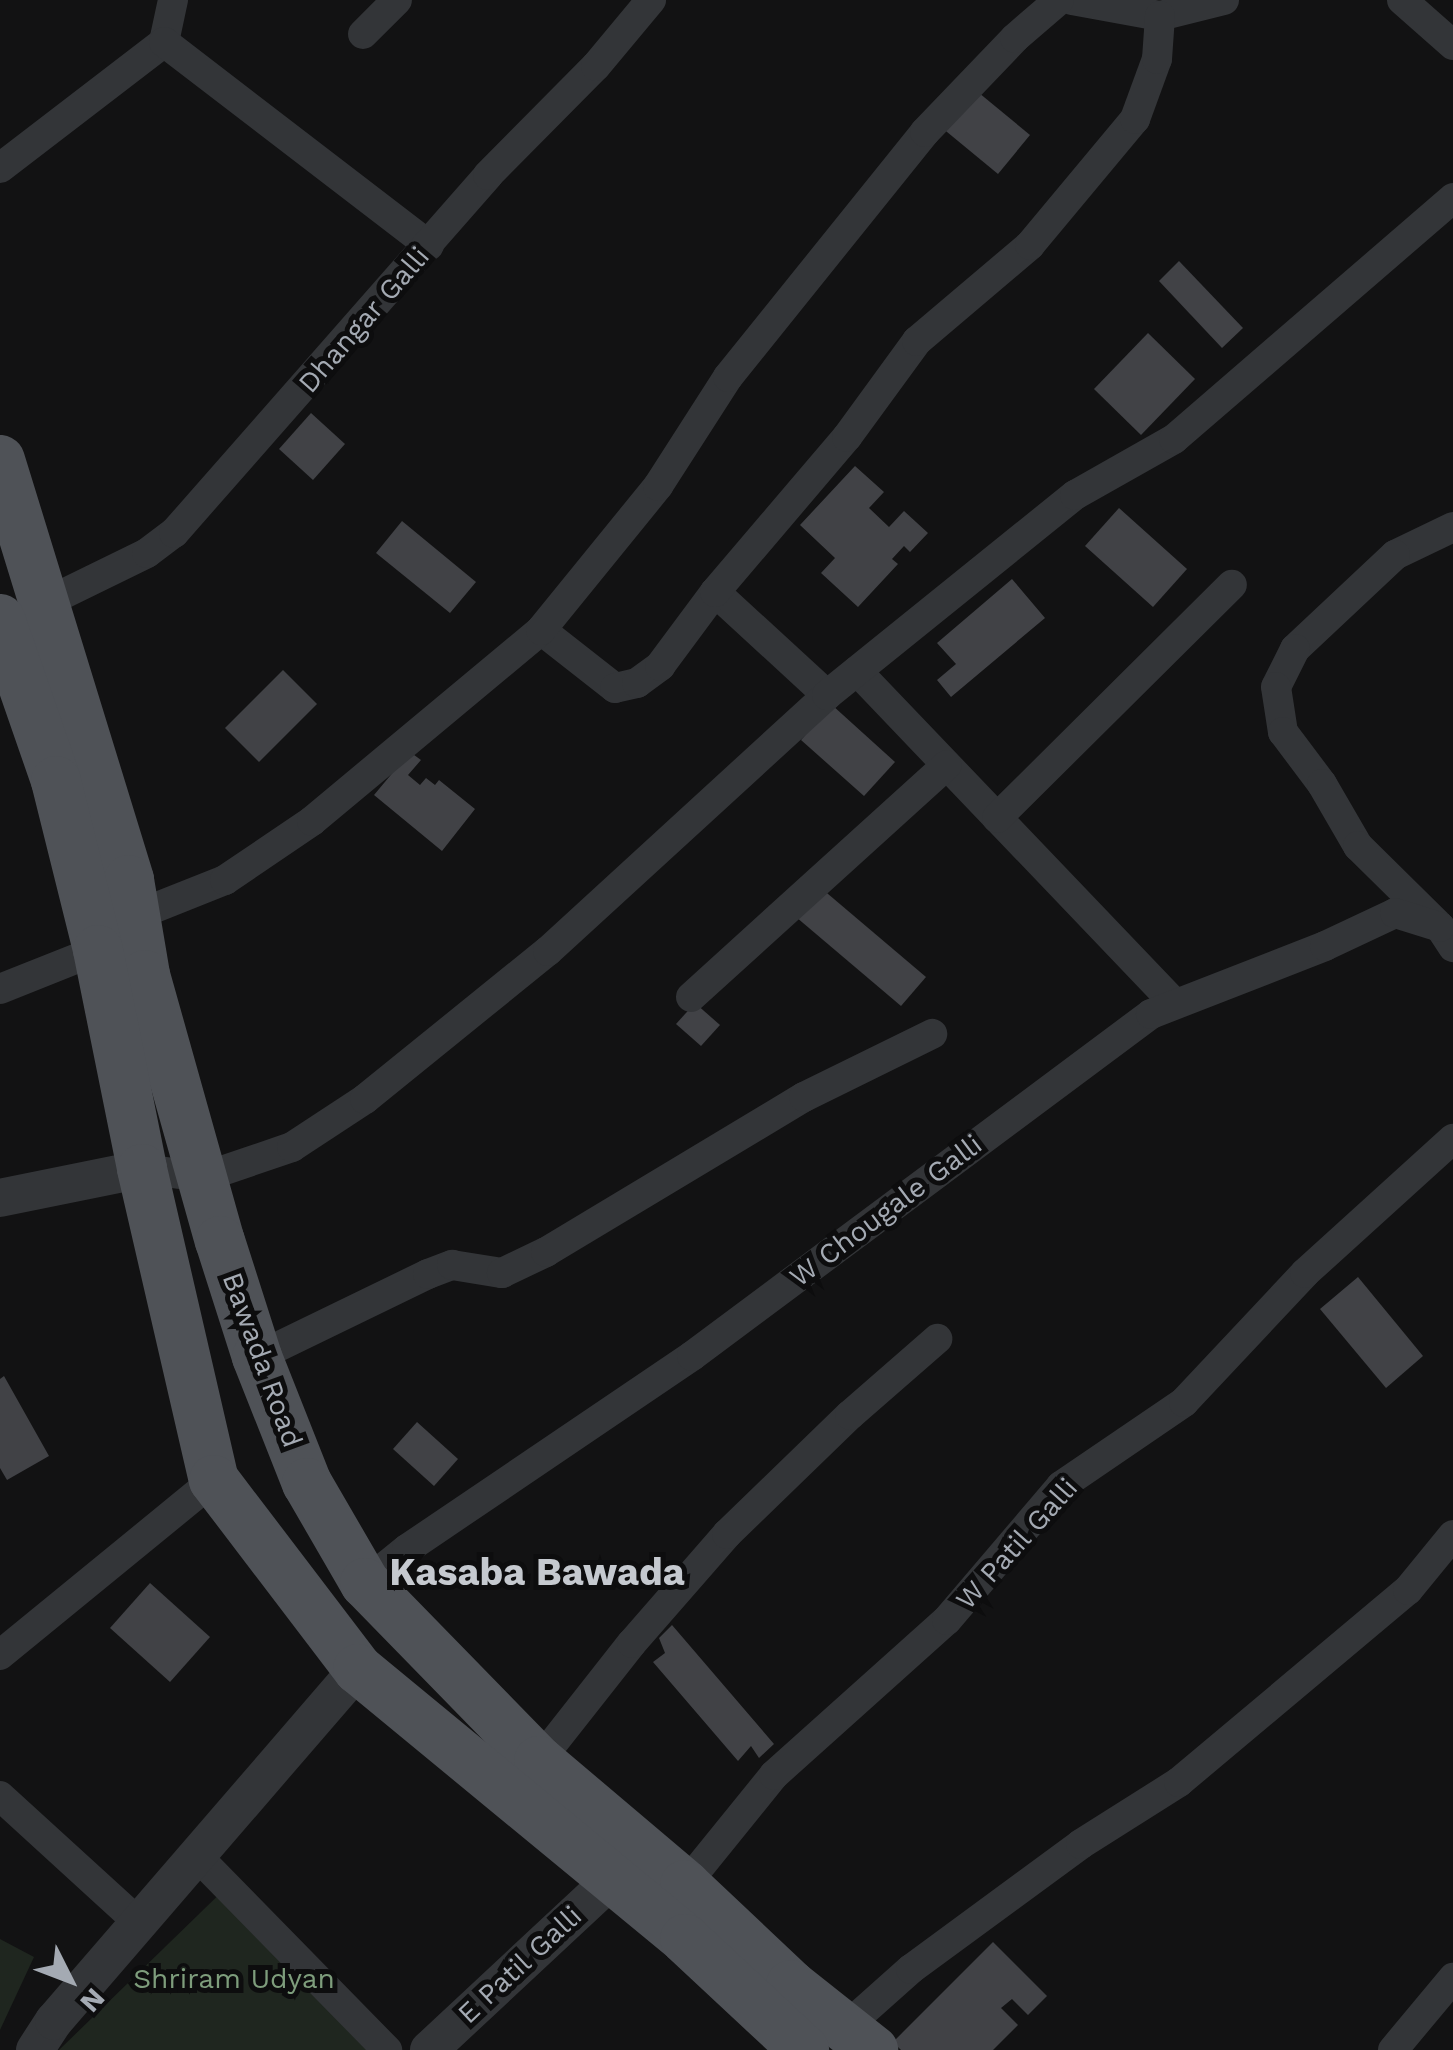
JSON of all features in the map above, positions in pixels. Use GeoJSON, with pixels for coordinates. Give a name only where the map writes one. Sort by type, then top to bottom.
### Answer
{"type":"FeatureCollection","features":[{"type":"Feature","properties":{"kind":"main road","name":"Bawada Road"},"geometry":{"type":"LineString","coordinates":[[0,460],[46,602],[137,914],[145,975],[204,1177],[258,1356],[307,1483],[364,1582],[539,1761],[685,1885],[791,1985],[860,2038]]}},
{"type":"Feature","properties":{"kind":"main road"},"geometry":{"type":"LineString","coordinates":[[0,619],[56,781],[98,950],[142,1169],[214,1480],[358,1669],[686,1940],[804,2050]]}},
{"type":"Feature","properties":{"kind":"street"},"geometry":{"type":"LineString","coordinates":[[0,168],[164,42],[173,0]]}},
{"type":"Feature","properties":{"kind":"street"},"geometry":{"type":"LineString","coordinates":[[362,34],[396,0]]}},
{"type":"Feature","properties":{"kind":"street","name":"Dhangar Galli"},"geometry":{"type":"LineString","coordinates":[[46,602],[146,552],[174,533],[488,174],[596,66],[652,0]]}},
{"type":"Feature","properties":{"kind":"street"},"geometry":{"type":"LineString","coordinates":[[0,990],[98,950],[137,914],[225,880],[312,821],[541,630],[658,486],[728,377],[878,188],[925,132],[1059,0]]}},
{"type":"Feature","properties":{"kind":"street"},"geometry":{"type":"LineString","coordinates":[[1072,0],[1160,16],[1224,0]]}},
{"type":"Feature","properties":{"kind":"street"},"geometry":{"type":"LineString","coordinates":[[1402,0],[1453,45]]}},
{"type":"Feature","properties":{"kind":"street"},"geometry":{"type":"LineString","coordinates":[[541,630],[615,688],[637,683],[660,666],[715,592],[846,437],[917,341],[1030,245],[1135,119],[1156,59],[1160,16]]}},
{"type":"Feature","properties":{"kind":"street"},"geometry":{"type":"LineString","coordinates":[[164,42],[429,245]]}},
{"type":"Feature","properties":{"kind":"street"},"geometry":{"type":"LineString","coordinates":[[0,1198],[142,1169],[204,1177],[292,1148],[365,1099],[548,951],[827,695],[1075,495],[1174,439],[1453,198]]}},
{"type":"Feature","properties":{"kind":"street"},"geometry":{"type":"LineString","coordinates":[[1449,930],[1358,846],[1322,784],[1283,732],[1276,687],[1295,648],[1395,555],[1453,526]]}},
{"type":"Feature","properties":{"kind":"street"},"geometry":{"type":"LineString","coordinates":[[997,818],[1232,585]]}},
{"type":"Feature","properties":{"kind":"street"},"geometry":{"type":"LineString","coordinates":[[715,592],[827,695]]}},
{"type":"Feature","properties":{"kind":"street"},"geometry":{"type":"LineString","coordinates":[[858,671],[1172,1002]]}},
{"type":"Feature","properties":{"kind":"street"},"geometry":{"type":"LineString","coordinates":[[690,997],[947,765]]}},
{"type":"Feature","properties":{"kind":"street","name":"W Chougale Galli"},"geometry":{"type":"LineString","coordinates":[[364,1582],[406,1549],[692,1356],[1172,1002],[1325,946],[1395,913],[1449,930]]}},
{"type":"Feature","properties":{"kind":"street"},"geometry":{"type":"LineString","coordinates":[[258,1356],[452,1265],[502,1273],[546,1252],[804,1097],[932,1034]]}},
{"type":"Feature","properties":{"kind":"street","name":"W Patil Galli"},"geometry":{"type":"LineString","coordinates":[[685,1885],[774,1774],[947,1620],[1062,1486],[1184,1402],[1306,1274],[1453,1139]]}},
{"type":"Feature","properties":{"kind":"street"},"geometry":{"type":"LineString","coordinates":[[539,1761],[632,1643],[728,1534],[850,1415],[937,1339]]}},
{"type":"Feature","properties":{"kind":"street"},"geometry":{"type":"LineString","coordinates":[[0,1655],[214,1480]]}},
{"type":"Feature","properties":{"kind":"street"},"geometry":{"type":"LineString","coordinates":[[860,2038],[911,1969],[1081,1844],[1179,1782],[1408,1590],[1453,1535]]}},
{"type":"Feature","properties":{"kind":"street"},"geometry":{"type":"LineString","coordinates":[[34,2050],[54,2021],[358,1669]]}},
{"type":"Feature","properties":{"kind":"street"},"geometry":{"type":"LineString","coordinates":[[0,1796],[140,1924]]}},
{"type":"Feature","properties":{"kind":"street"},"geometry":{"type":"LineString","coordinates":[[198,1856],[387,2050]]}},
{"type":"Feature","properties":{"kind":"street","name":"E Patil Galli"},"geometry":{"type":"LineString","coordinates":[[429,2050],[610,1880]]}},
{"type":"Feature","properties":{"kind":"street"},"geometry":{"type":"LineString","coordinates":[[1393,2050],[1453,1978]]}},
{"type":"Feature","properties":{"kind":"green space","name":"Shriram Udyan"},"geometry":{"type":"Polygon","coordinates":[[[235,1879],[378,2050],[59,2050],[235,1879]]]}},
{"type":"Feature","properties":{"kind":"green space"},"geometry":{"type":"Polygon","coordinates":[[[0,1939],[34,1957],[0,2030],[0,1939]]]}},
{"type":"Feature","properties":{"kind":"building"},"geometry":{"type":"Polygon","coordinates":[[[973,88],[1030,135],[998,174],[941,127],[973,88]]]}},
{"type":"Feature","properties":{"kind":"building"},"geometry":{"type":"Polygon","coordinates":[[[1179,261],[1243,328],[1222,348],[1159,281],[1179,261]]]}},
{"type":"Feature","properties":{"kind":"building"},"geometry":{"type":"Polygon","coordinates":[[[1148,333],[1195,379],[1141,435],[1094,389],[1148,333]]]}},
{"type":"Feature","properties":{"kind":"building"},"geometry":{"type":"Polygon","coordinates":[[[311,413],[345,444],[313,480],[279,449],[311,413]]]}},
{"type":"Feature","properties":{"kind":"building"},"geometry":{"type":"Polygon","coordinates":[[[855,466],[884,492],[869,508],[889,527],[904,511],[928,533],[910,552],[904,546],[892,559],[898,564],[858,607],[821,573],[835,558],[800,525],[855,466]]]}},
{"type":"Feature","properties":{"kind":"building"},"geometry":{"type":"Polygon","coordinates":[[[1119,508],[1187,569],[1153,607],[1085,546],[1119,508]]]}},
{"type":"Feature","properties":{"kind":"building"},"geometry":{"type":"Polygon","coordinates":[[[402,521],[476,582],[450,613],[376,553],[402,521]]]}},
{"type":"Feature","properties":{"kind":"building"},"geometry":{"type":"Polygon","coordinates":[[[1012,579],[1045,618],[951,697],[937,680],[956,664],[937,643],[1012,579]]]}},
{"type":"Feature","properties":{"kind":"building"},"geometry":{"type":"Polygon","coordinates":[[[283,670],[317,704],[259,762],[225,728],[283,670]]]}},
{"type":"Feature","properties":{"kind":"building"},"geometry":{"type":"Polygon","coordinates":[[[832,705],[895,762],[864,796],[801,740],[832,705]]]}},
{"type":"Feature","properties":{"kind":"building"},"geometry":{"type":"Polygon","coordinates":[[[410,752],[421,760],[408,775],[420,785],[426,778],[435,785],[439,780],[475,809],[442,851],[374,795],[410,752]]]}},
{"type":"Feature","properties":{"kind":"building"},"geometry":{"type":"Polygon","coordinates":[[[821,888],[926,977],[901,1006],[796,917],[821,888]]]}},
{"type":"Feature","properties":{"kind":"building"},"geometry":{"type":"Polygon","coordinates":[[[695,1003],[720,1025],[701,1046],[676,1024],[695,1003]]]}},
{"type":"Feature","properties":{"kind":"building"},"geometry":{"type":"Polygon","coordinates":[[[1358,1277],[1423,1356],[1386,1388],[1320,1309],[1358,1277]]]}},
{"type":"Feature","properties":{"kind":"building"},"geometry":{"type":"Polygon","coordinates":[[[4,1376],[49,1456],[7,1480],[0,1468],[0,1379],[4,1376]]]}},
{"type":"Feature","properties":{"kind":"building"},"geometry":{"type":"Polygon","coordinates":[[[417,1422],[458,1459],[434,1486],[393,1449],[417,1422]]]}},
{"type":"Feature","properties":{"kind":"building"},"geometry":{"type":"Polygon","coordinates":[[[150,1583],[210,1637],[170,1682],[110,1628],[150,1583]]]}},
{"type":"Feature","properties":{"kind":"building"},"geometry":{"type":"Polygon","coordinates":[[[672,1625],[774,1744],[759,1758],[751,1746],[738,1761],[653,1662],[665,1653],[659,1638],[672,1625]]]}},
{"type":"Feature","properties":{"kind":"building"},"geometry":{"type":"Polygon","coordinates":[[[993,1942],[1047,1996],[1028,2015],[1012,1999],[1001,2008],[1018,2025],[993,2050],[901,2050],[893,2042],[993,1942]]]}},
{"type":"Feature","properties":{"kind":"district","name":"Kasaba Bawada"},"geometry":{"type":"Point","coordinates":[537,1573]}}]}
